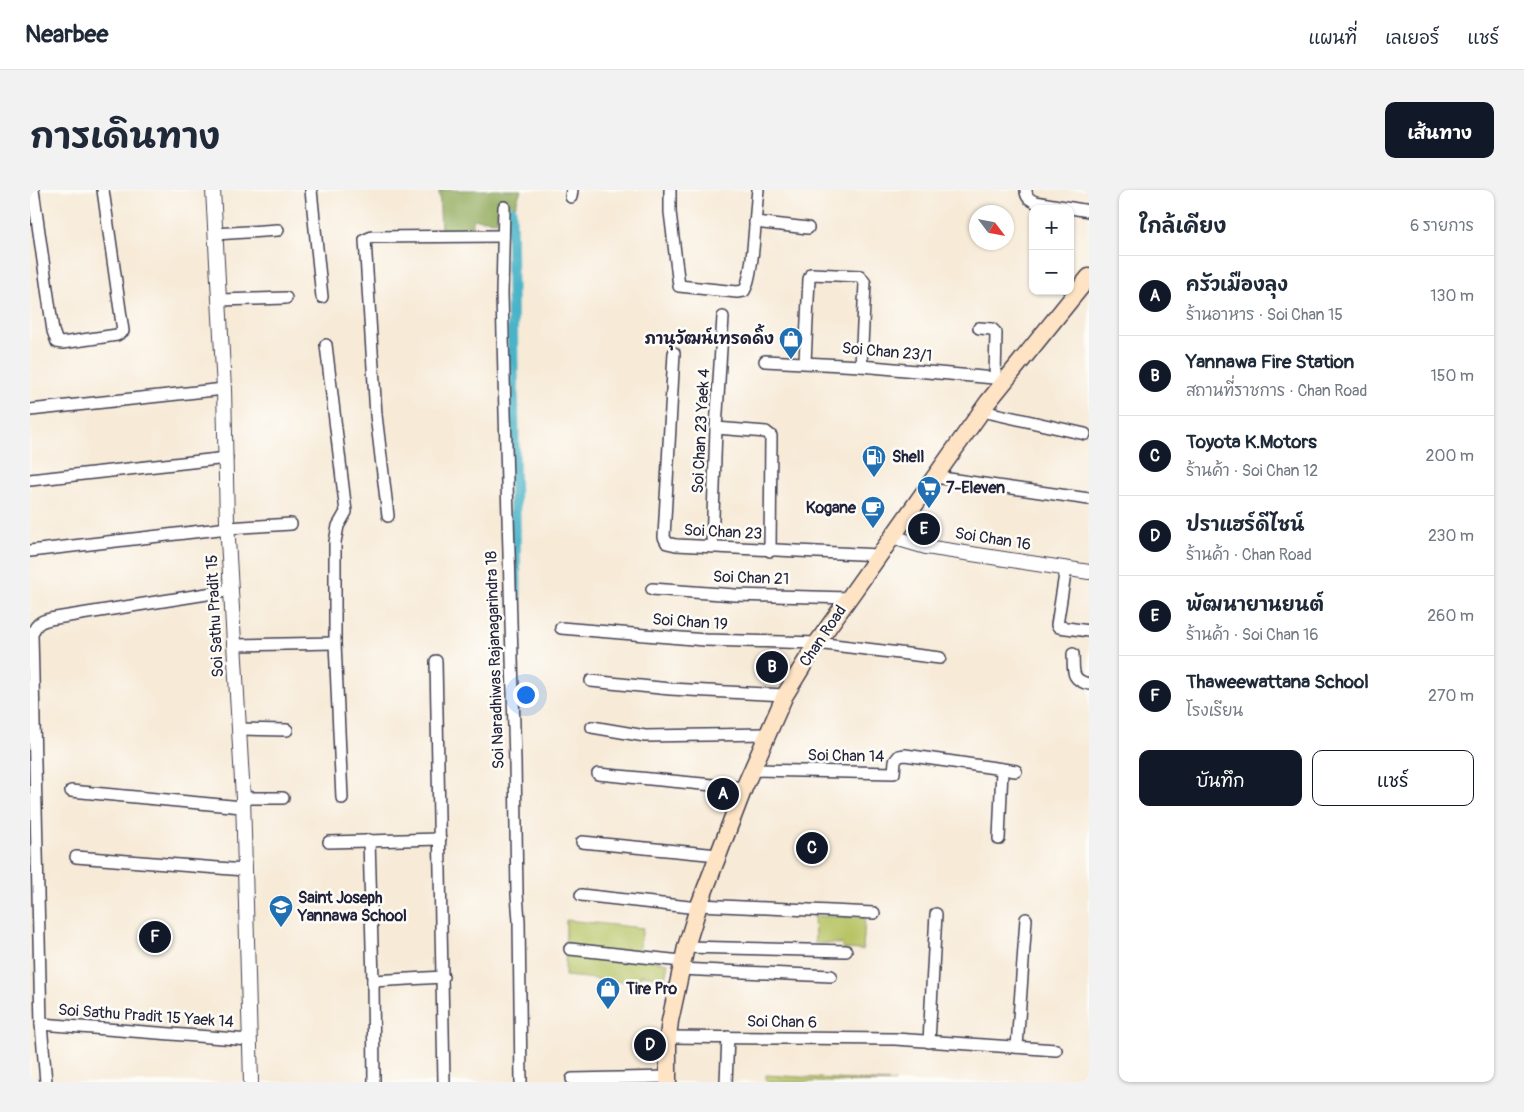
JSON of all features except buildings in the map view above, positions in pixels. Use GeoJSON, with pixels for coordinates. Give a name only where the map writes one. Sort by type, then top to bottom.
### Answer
{"type":"FeatureCollection","features":[{"type":"Feature","properties":{"kind":"main road","name":"Chan Road"},"geometry":{"type":"LineString","coordinates":[[668,1080],[668,1037],[682,959],[698,906],[744,788],[786,695],[817,643],[982,411],[1000,378],[1089,277]]}},
{"type":"Feature","properties":{"kind":"street"},"geometry":{"type":"LineString","coordinates":[[33,190],[53,331],[57,342],[62,343],[117,335],[123,331],[102,190]]}},
{"type":"Feature","properties":{"kind":"street","name":"Soi Sathu Pradit 15"},"geometry":{"type":"LineString","coordinates":[[213,190],[239,730],[248,1040],[251,1082]]}},
{"type":"Feature","properties":{"kind":"street"},"geometry":{"type":"LineString","coordinates":[[311,190],[322,297]]}},
{"type":"Feature","properties":{"kind":"street"},"geometry":{"type":"LineString","coordinates":[[670,190],[670,212],[678,286],[737,292],[744,291],[747,286],[758,190]]}},
{"type":"Feature","properties":{"kind":"street"},"geometry":{"type":"LineString","coordinates":[[1026,190],[1029,200],[1035,202],[1089,211]]}},
{"type":"Feature","properties":{"kind":"street","name":"Soi Naradhiwas Rajanagarindra 18"},"geometry":{"type":"LineString","coordinates":[[504,207],[502,294],[519,920],[521,1082]]}},
{"type":"Feature","properties":{"kind":"street"},"geometry":{"type":"LineString","coordinates":[[754,222],[808,228]]}},
{"type":"Feature","properties":{"kind":"street"},"geometry":{"type":"LineString","coordinates":[[215,234],[278,230]]}},
{"type":"Feature","properties":{"kind":"street"},"geometry":{"type":"LineString","coordinates":[[388,516],[374,396],[365,240],[372,237],[503,236]]}},
{"type":"Feature","properties":{"kind":"street"},"geometry":{"type":"LineString","coordinates":[[805,362],[809,279],[811,274],[834,274],[860,276],[865,283],[861,366]]}},
{"type":"Feature","properties":{"kind":"street"},"geometry":{"type":"LineString","coordinates":[[219,300],[286,298]]}},
{"type":"Feature","properties":{"kind":"street","name":"Soi Chan 23 Yaek 4"},"geometry":{"type":"LineString","coordinates":[[712,546],[716,428],[723,317]]}},
{"type":"Feature","properties":{"kind":"street"},"geometry":{"type":"LineString","coordinates":[[979,328],[992,329],[996,333],[1000,378]]}},
{"type":"Feature","properties":{"kind":"street"},"geometry":{"type":"LineString","coordinates":[[326,345],[346,512],[338,526],[336,535],[335,643],[342,798]]}},
{"type":"Feature","properties":{"kind":"street","name":"Soi Chan 23"},"geometry":{"type":"LineString","coordinates":[[674,353],[664,537],[667,543],[671,545],[770,551],[879,555]]}},
{"type":"Feature","properties":{"kind":"street","name":"Soi Chan 23/1"},"geometry":{"type":"LineString","coordinates":[[765,361],[861,366],[1000,378]]}},
{"type":"Feature","properties":{"kind":"street"},"geometry":{"type":"LineString","coordinates":[[30,410],[224,389]]}},
{"type":"Feature","properties":{"kind":"street"},"geometry":{"type":"LineString","coordinates":[[982,411],[1085,434]]}},
{"type":"Feature","properties":{"kind":"street"},"geometry":{"type":"LineString","coordinates":[[716,428],[766,432],[771,436],[770,551]]}},
{"type":"Feature","properties":{"kind":"street"},"geometry":{"type":"LineString","coordinates":[[30,480],[227,458]]}},
{"type":"Feature","properties":{"kind":"street"},"geometry":{"type":"LineString","coordinates":[[935,477],[1089,500]]}},
{"type":"Feature","properties":{"kind":"street"},"geometry":{"type":"LineString","coordinates":[[30,551],[228,528],[291,524]]}},
{"type":"Feature","properties":{"kind":"street","name":"Soi Chan 16"},"geometry":{"type":"LineString","coordinates":[[892,537],[926,547],[1089,572]]}},
{"type":"Feature","properties":{"kind":"street"},"geometry":{"type":"LineString","coordinates":[[1066,568],[1057,625],[1059,627],[1089,631]]}},
{"type":"Feature","properties":{"kind":"street","name":"Soi Chan 21"},"geometry":{"type":"LineString","coordinates":[[652,588],[735,595],[849,598]]}},
{"type":"Feature","properties":{"kind":"street"},"geometry":{"type":"LineString","coordinates":[[46,1082],[41,1024],[32,635],[34,628],[43,620],[232,590]]}},
{"type":"Feature","properties":{"kind":"street","name":"Soi Chan 19"},"geometry":{"type":"LineString","coordinates":[[561,628],[705,640],[817,643],[940,658]]}},
{"type":"Feature","properties":{"kind":"street"},"geometry":{"type":"LineString","coordinates":[[235,645],[335,643]]}},
{"type":"Feature","properties":{"kind":"street"},"geometry":{"type":"LineString","coordinates":[[1073,654],[1076,679],[1079,682],[1089,684]]}},
{"type":"Feature","properties":{"kind":"street"},"geometry":{"type":"LineString","coordinates":[[436,661],[444,1082]]}},
{"type":"Feature","properties":{"kind":"street"},"geometry":{"type":"LineString","coordinates":[[591,681],[670,689],[786,695]]}},
{"type":"Feature","properties":{"kind":"street"},"geometry":{"type":"LineString","coordinates":[[592,727],[645,736],[767,734]]}},
{"type":"Feature","properties":{"kind":"street"},"geometry":{"type":"LineString","coordinates":[[239,730],[287,730]]}},
{"type":"Feature","properties":{"kind":"street","name":"Soi Chan 14"},"geometry":{"type":"LineString","coordinates":[[752,770],[894,773],[895,761],[898,756],[905,755],[1016,771]]}},
{"type":"Feature","properties":{"kind":"street"},"geometry":{"type":"LineString","coordinates":[[999,839],[1002,769]]}},
{"type":"Feature","properties":{"kind":"street"},"geometry":{"type":"LineString","coordinates":[[598,774],[744,788]]}},
{"type":"Feature","properties":{"kind":"street"},"geometry":{"type":"LineString","coordinates":[[71,791],[242,803],[282,798]]}},
{"type":"Feature","properties":{"kind":"street"},"geometry":{"type":"LineString","coordinates":[[329,842],[440,839]]}},
{"type":"Feature","properties":{"kind":"street"},"geometry":{"type":"LineString","coordinates":[[368,840],[374,1082]]}},
{"type":"Feature","properties":{"kind":"street"},"geometry":{"type":"LineString","coordinates":[[582,842],[718,855]]}},
{"type":"Feature","properties":{"kind":"street"},"geometry":{"type":"LineString","coordinates":[[76,857],[244,870]]}},
{"type":"Feature","properties":{"kind":"street"},"geometry":{"type":"LineString","coordinates":[[581,895],[698,906],[874,913]]}},
{"type":"Feature","properties":{"kind":"street"},"geometry":{"type":"LineString","coordinates":[[928,1042],[936,914]]}},
{"type":"Feature","properties":{"kind":"street"},"geometry":{"type":"LineString","coordinates":[[1018,1047],[1026,919]]}},
{"type":"Feature","properties":{"kind":"street"},"geometry":{"type":"LineString","coordinates":[[570,949],[682,959],[831,976]]}},
{"type":"Feature","properties":{"kind":"street"},"geometry":{"type":"LineString","coordinates":[[682,959],[846,952]]}},
{"type":"Feature","properties":{"kind":"street"},"geometry":{"type":"LineString","coordinates":[[373,982],[443,977]]}},
{"type":"Feature","properties":{"kind":"street","name":"Soi Sathu Pradit 15 Yaek 14"},"geometry":{"type":"LineString","coordinates":[[41,1024],[248,1040]]}},
{"type":"Feature","properties":{"kind":"street","name":"Soi Chan 6"},"geometry":{"type":"LineString","coordinates":[[668,1037],[895,1039],[1056,1050]]}},
{"type":"Feature","properties":{"kind":"street"},"geometry":{"type":"LineString","coordinates":[[726,1082],[728,1037]]}},
{"type":"Feature","properties":{"kind":"street"},"geometry":{"type":"LineString","coordinates":[[572,1079],[668,1080]]}},
{"type":"Feature","properties":{"kind":"green space"},"geometry":{"type":"Polygon","coordinates":[[[439,190],[521,190],[515,207],[499,206],[497,221],[474,219],[471,231],[441,232],[439,190]]]}},
{"type":"Feature","properties":{"kind":"green space"},"geometry":{"type":"Polygon","coordinates":[[[814,916],[865,917],[863,950],[842,949],[842,944],[815,943],[814,916]]]}},
{"type":"Feature","properties":{"kind":"green space"},"geometry":{"type":"Polygon","coordinates":[[[566,920],[643,928],[638,958],[668,963],[665,978],[641,975],[639,983],[565,976],[566,920]]]}},
{"type":"Feature","properties":{"kind":"green space"},"geometry":{"type":"Polygon","coordinates":[[[766,1075],[886,1082],[766,1082],[766,1075]]]}},
{"type":"Feature","properties":{"kind":"waterway"},"geometry":{"type":"LineString","coordinates":[[511,210],[516,595]]}},
{"type":"Feature","properties":{"kind":"place","name":"ภานุวัฒน์เทรดดิ้ง"},"geometry":{"type":"Point","coordinates":[791,360]}},
{"type":"Feature","properties":{"kind":"place","name":"Shell"},"geometry":{"type":"Point","coordinates":[874,478]}},
{"type":"Feature","properties":{"kind":"place","name":"7-Eleven"},"geometry":{"type":"Point","coordinates":[929,509]}},
{"type":"Feature","properties":{"kind":"place","name":"Kogane"},"geometry":{"type":"Point","coordinates":[873,529]}},
{"type":"Feature","properties":{"kind":"place","name":"พัฒนายานยนต์"},"geometry":{"type":"Point","coordinates":[924,529]}},
{"type":"Feature","properties":{"kind":"place","name":"Yannawa Fire Station"},"geometry":{"type":"Point","coordinates":[772,667]}},
{"type":"Feature","properties":{"kind":"place","name":"ครัวเมืองลุง"},"geometry":{"type":"Point","coordinates":[723,794]}},
{"type":"Feature","properties":{"kind":"place","name":"Toyota K.Motors"},"geometry":{"type":"Point","coordinates":[812,848]}},
{"type":"Feature","properties":{"kind":"place","name":"Saint Joseph Yannawa School"},"geometry":{"type":"Point","coordinates":[281,928]}},
{"type":"Feature","properties":{"kind":"place","name":"Thaweewattana School"},"geometry":{"type":"Point","coordinates":[155,937]}},
{"type":"Feature","properties":{"kind":"place","name":"Tire Pro"},"geometry":{"type":"Point","coordinates":[608,1010]}},
{"type":"Feature","properties":{"kind":"place","name":"ปราแฮร์ดีไซน์"},"geometry":{"type":"Point","coordinates":[650,1045]}}]}
